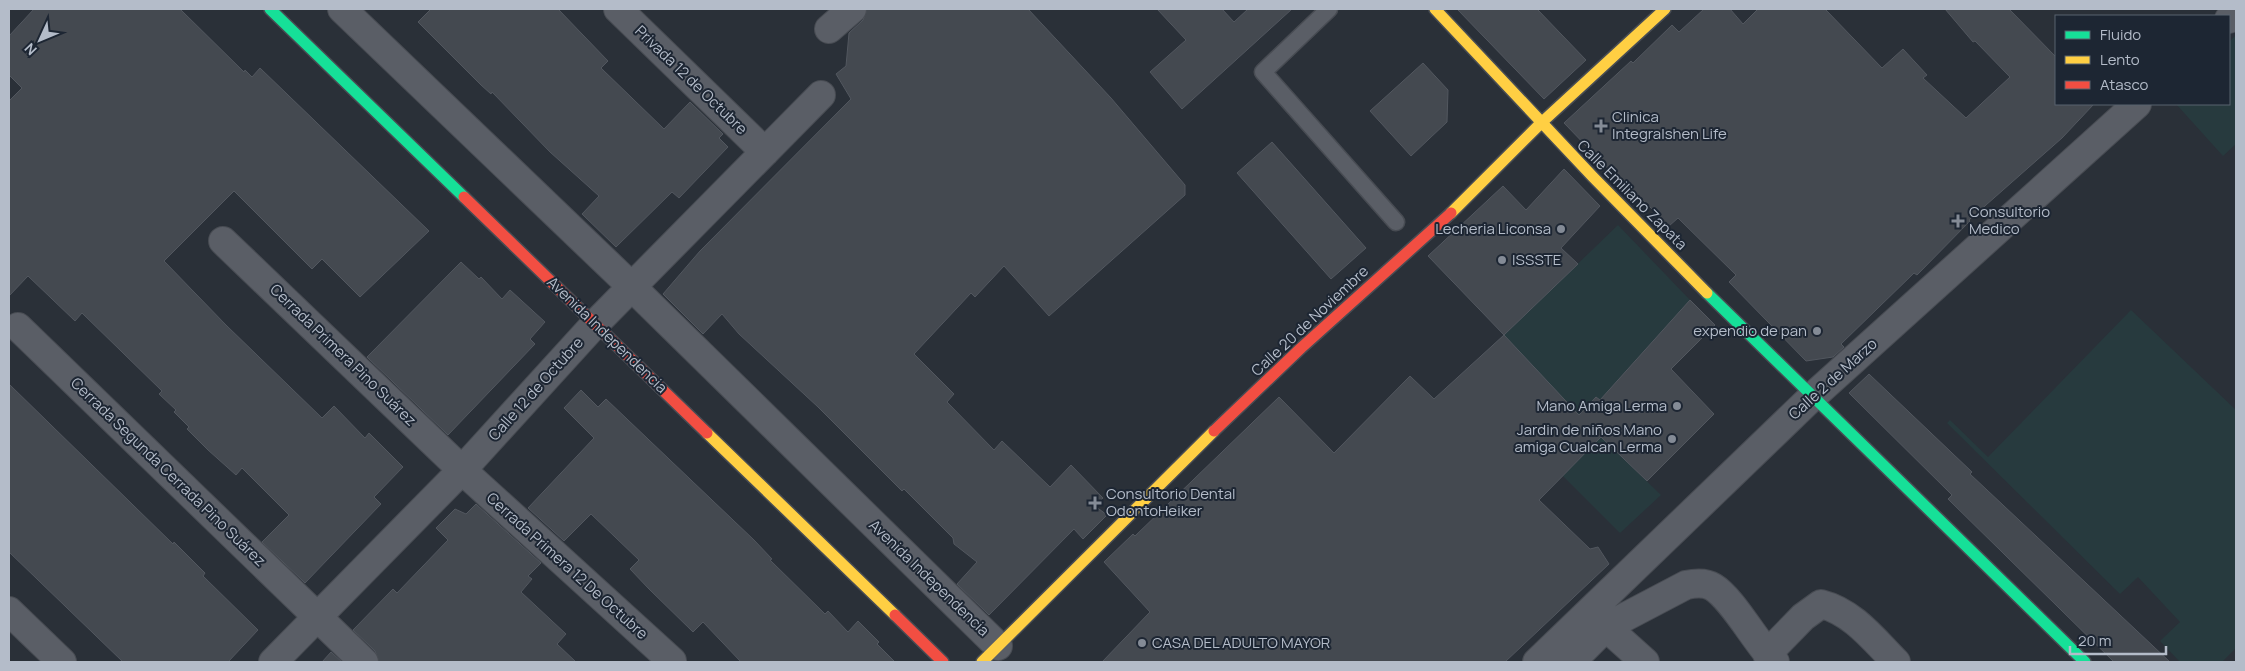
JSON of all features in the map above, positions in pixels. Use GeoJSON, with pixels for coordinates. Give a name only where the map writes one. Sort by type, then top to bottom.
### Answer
{"type":"FeatureCollection","features":[{"type":"Feature","properties":{"kind":"street","name":"Avenida Independencia"},"geometry":{"type":"LineString","coordinates":[[270,9],[943,662]]}},
{"type":"Feature","properties":{"kind":"street","name":"Avenida Independencia"},"geometry":{"type":"LineString","coordinates":[[342,9],[632,287],[990,654]]}},
{"type":"Feature","properties":{"kind":"street","name":"Privada 12 de Octubre"},"geometry":{"type":"LineString","coordinates":[[618,9],[765,152]]}},
{"type":"Feature","properties":{"kind":"street"},"geometry":{"type":"LineString","coordinates":[[829,29],[852,9]]}},
{"type":"Feature","properties":{"kind":"street","name":"Calle Emiliano Zapata"},"geometry":{"type":"LineString","coordinates":[[1435,9],[1540,124],[1810,398],[2085,662]]}},
{"type":"Feature","properties":{"kind":"street","name":"Calle 20 de Noviembre"},"geometry":{"type":"LineString","coordinates":[[990,654],[1197,447],[1449,214],[1540,124],[1665,9]]}},
{"type":"Feature","properties":{"kind":"street","name":"Calle 12 de Octubre"},"geometry":{"type":"LineString","coordinates":[[273,662],[462,470],[595,324],[821,95]]}},
{"type":"Feature","properties":{"kind":"street","name":"Calle 2 de Marzo"},"geometry":{"type":"LineString","coordinates":[[1538,662],[1810,398],[2136,105]]}},
{"type":"Feature","properties":{"kind":"street","name":"Cerrada Primera Pino Suárez"},"geometry":{"type":"LineString","coordinates":[[223,241],[462,470]]}},
{"type":"Feature","properties":{"kind":"street","name":"Cerrada Segunda Cerrada Pino Suárez"},"geometry":{"type":"LineString","coordinates":[[18,327],[364,662]]}},
{"type":"Feature","properties":{"kind":"street","name":"Cerrada Primera 12 De Octubre"},"geometry":{"type":"LineString","coordinates":[[462,470],[672,662]]}},
{"type":"Feature","properties":{"kind":"street"},"geometry":{"type":"LineString","coordinates":[[1571,662],[1606,627],[1686,585],[1698,583],[1712,586],[1724,596],[1771,658],[1803,617],[1821,604],[1837,608],[1851,617],[1896,662]]}},
{"type":"Feature","properties":{"kind":"street"},"geometry":{"type":"LineString","coordinates":[[9,611],[62,662]]}},
{"type":"Feature","properties":{"kind":"street"},"geometry":{"type":"LineString","coordinates":[[1606,627],[1645,662]]}},
{"type":"Feature","properties":{"kind":"lane"},"geometry":{"type":"LineString","coordinates":[[1329,9],[1263,72],[1396,222]]}},
{"type":"Feature","properties":{"kind":"green space"},"geometry":{"type":"Polygon","coordinates":[[[2236,35],[2236,144],[2223,156],[2177,105],[2230,105],[2230,41],[2236,35]]]}},
{"type":"Feature","properties":{"kind":"green space"},"geometry":{"type":"Polygon","coordinates":[[[1618,225],[1690,300],[1600,400],[1596,397],[1578,415],[1504,335],[1618,225]]]}},
{"type":"Feature","properties":{"kind":"green space"},"geometry":{"type":"Polygon","coordinates":[[[2131,310],[2236,410],[2236,648],[2222,662],[2180,662],[2160,641],[2180,622],[2138,577],[2120,594],[1947,423],[1950,420],[1988,457],[2131,310]]]}},
{"type":"Feature","properties":{"kind":"green space"},"geometry":{"type":"Polygon","coordinates":[[[1601,437],[1661,495],[1620,533],[1563,476],[1601,437]]]}},
{"type":"Feature","properties":{"kind":"building"},"geometry":{"type":"Polygon","coordinates":[[[34,9],[180,9],[244,72],[245,70],[252,77],[260,68],[429,231],[360,297],[322,259],[312,269],[234,191],[164,261],[226,325],[322,418],[334,406],[365,438],[369,433],[403,467],[374,497],[381,504],[305,583],[262,542],[289,515],[242,468],[236,475],[208,450],[187,429],[189,427],[174,412],[176,410],[159,394],[162,391],[82,313],[75,321],[28,276],[9,296],[9,101],[22,88],[9,75],[9,36],[34,9]]]}},
{"type":"Feature","properties":{"kind":"building"},"geometry":{"type":"Polygon","coordinates":[[[431,9],[558,9],[608,61],[601,68],[664,129],[690,102],[723,134],[719,138],[728,147],[679,198],[672,192],[616,247],[582,214],[599,196],[550,152],[492,92],[491,94],[481,85],[418,22],[431,9]]]}},
{"type":"Feature","properties":{"kind":"building"},"geometry":{"type":"Polygon","coordinates":[[[867,9],[1028,9],[1111,98],[1185,185],[1185,195],[1049,316],[1004,266],[975,297],[971,293],[914,354],[954,394],[947,402],[994,450],[1002,441],[1050,487],[1071,465],[1103,498],[1095,506],[1107,515],[1083,539],[1074,529],[989,615],[957,584],[977,562],[954,544],[953,538],[904,489],[902,491],[818,407],[739,334],[722,314],[703,334],[663,294],[700,251],[851,99],[836,74],[846,66],[849,33],[863,20],[867,9]]]}},
{"type":"Feature","properties":{"kind":"building"},"geometry":{"type":"Polygon","coordinates":[[[1157,9],[1222,9],[1234,22],[1248,9],[1292,9],[1182,109],[1150,72],[1186,40],[1157,9]]]}},
{"type":"Feature","properties":{"kind":"building"},"geometry":{"type":"Polygon","coordinates":[[[1457,9],[1537,9],[1586,60],[1544,99],[1457,9]]]}},
{"type":"Feature","properties":{"kind":"building"},"geometry":{"type":"Polygon","coordinates":[[[1704,9],[1730,9],[1743,24],[1758,9],[1825,9],[1882,68],[1903,49],[1927,75],[1923,78],[1966,118],[2010,77],[1975,41],[1973,42],[1945,9],[2009,9],[2055,56],[2055,105],[2093,105],[2062,138],[1969,220],[1917,275],[1914,273],[1841,344],[1844,347],[1833,357],[1806,361],[1729,282],[1736,275],[1678,218],[1669,226],[1625,182],[1623,184],[1564,123],[1631,61],[1633,63],[1672,25],[1679,32],[1704,9]]]}},
{"type":"Feature","properties":{"kind":"building"},"geometry":{"type":"Polygon","coordinates":[[[1423,63],[1448,90],[1447,122],[1411,156],[1370,111],[1423,63]]]}},
{"type":"Feature","properties":{"kind":"building"},"geometry":{"type":"Polygon","coordinates":[[[1272,142],[1366,248],[1331,279],[1237,173],[1272,142]]]}},
{"type":"Feature","properties":{"kind":"building"},"geometry":{"type":"Polygon","coordinates":[[[1564,169],[1600,206],[1561,248],[1578,264],[1504,335],[1428,256],[1503,186],[1526,210],[1564,169]]]}},
{"type":"Feature","properties":{"kind":"building"},"geometry":{"type":"Polygon","coordinates":[[[461,262],[479,279],[481,277],[502,299],[510,290],[545,322],[530,339],[535,344],[448,435],[367,357],[461,262]]]}},
{"type":"Feature","properties":{"kind":"building"},"geometry":{"type":"Polygon","coordinates":[[[1690,300],[1715,325],[1671,369],[1714,414],[1647,481],[1601,437],[1539,500],[1590,549],[1598,547],[1609,564],[1505,662],[1102,662],[1150,612],[1104,562],[1133,534],[1135,536],[1279,397],[1334,453],[1410,376],[1434,399],[1504,335],[1579,415],[1596,397],[1600,400],[1690,300]]]}},
{"type":"Feature","properties":{"kind":"building"},"geometry":{"type":"Polygon","coordinates":[[[1869,374],[1972,472],[1970,474],[2170,662],[2114,662],[1948,499],[1952,495],[1849,393],[1869,374]]]}},
{"type":"Feature","properties":{"kind":"building"},"geometry":{"type":"Polygon","coordinates":[[[9,384],[173,544],[174,542],[205,573],[203,576],[258,630],[228,662],[123,662],[9,552],[9,384]]]}},
{"type":"Feature","properties":{"kind":"building"},"geometry":{"type":"Polygon","coordinates":[[[581,390],[598,407],[606,399],[754,540],[772,559],[770,560],[825,614],[828,611],[848,632],[858,621],[879,642],[877,644],[895,662],[741,662],[703,622],[693,632],[649,589],[630,569],[639,560],[591,514],[564,541],[528,508],[594,438],[564,408],[581,390]]]}},
{"type":"Feature","properties":{"kind":"building"},"geometry":{"type":"Polygon","coordinates":[[[476,504],[541,563],[528,576],[532,579],[521,592],[566,634],[557,644],[576,662],[379,662],[375,651],[353,630],[393,589],[397,593],[448,540],[436,528],[455,509],[466,514],[476,504]]]}},
{"type":"Feature","properties":{"kind":"building"},"geometry":{"type":"Polygon","coordinates":[[[331,652],[342,662],[322,662],[331,652]]]}},
{"type":"Feature","properties":{"kind":"traffic: fast"},"geometry":{"type":"LineString","coordinates":[[270,9],[464,197]]}},
{"type":"Feature","properties":{"kind":"traffic: fast"},"geometry":{"type":"LineString","coordinates":[[1707,293],[2085,662]]}},
{"type":"Feature","properties":{"kind":"traffic: slow"},"geometry":{"type":"LineString","coordinates":[[1435,9],[1593,177],[1707,293]]}},
{"type":"Feature","properties":{"kind":"traffic: slow"},"geometry":{"type":"LineString","coordinates":[[1451,213],[1540,124],[1665,9]]}},
{"type":"Feature","properties":{"kind":"traffic: slow"},"geometry":{"type":"LineString","coordinates":[[982,662],[1214,431]]}},
{"type":"Feature","properties":{"kind":"traffic: slow"},"geometry":{"type":"LineString","coordinates":[[707,433],[895,615]]}},
{"type":"Feature","properties":{"kind":"traffic: jam"},"geometry":{"type":"LineString","coordinates":[[464,197],[707,433]]}},
{"type":"Feature","properties":{"kind":"traffic: jam"},"geometry":{"type":"LineString","coordinates":[[1214,431],[1301,348],[1451,213]]}},
{"type":"Feature","properties":{"kind":"traffic: jam"},"geometry":{"type":"LineString","coordinates":[[895,615],[943,662]]}},
{"type":"Feature","properties":{"kind":"place","name":"Clinica Integralshen Life"},"geometry":{"type":"Point","coordinates":[1601,126]}},
{"type":"Feature","properties":{"kind":"place","name":"Consultorio Medico"},"geometry":{"type":"Point","coordinates":[1958,221]}},
{"type":"Feature","properties":{"kind":"place","name":"Lecheria Liconsa"},"geometry":{"type":"Point","coordinates":[1561,229]}},
{"type":"Feature","properties":{"kind":"place","name":"ISSSTE"},"geometry":{"type":"Point","coordinates":[1502,260]}},
{"type":"Feature","properties":{"kind":"place","name":"expendio de pan"},"geometry":{"type":"Point","coordinates":[1817,331]}},
{"type":"Feature","properties":{"kind":"place","name":"Mano Amiga Lerma"},"geometry":{"type":"Point","coordinates":[1677,406]}},
{"type":"Feature","properties":{"kind":"place","name":"Jardin de niños Mano amiga Cualcan Lerma"},"geometry":{"type":"Point","coordinates":[1672,439]}},
{"type":"Feature","properties":{"kind":"place","name":"Consultorio Dental OdontoHeiker"},"geometry":{"type":"Point","coordinates":[1095,503]}},
{"type":"Feature","properties":{"kind":"place","name":"CASA DEL ADULTO MAYOR"},"geometry":{"type":"Point","coordinates":[1142,643]}}]}
